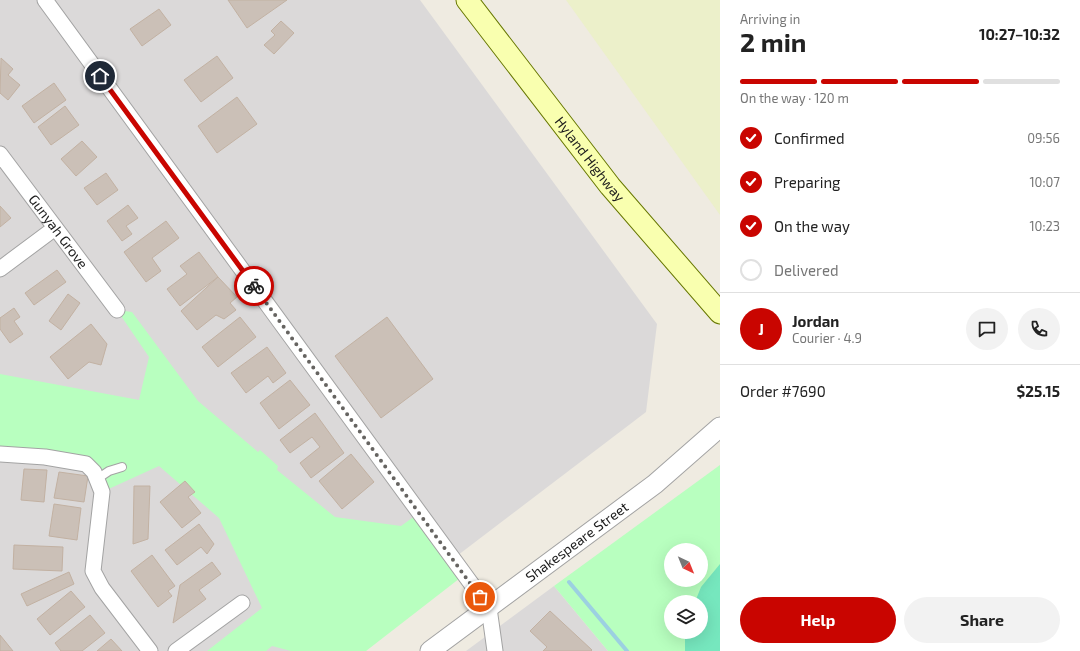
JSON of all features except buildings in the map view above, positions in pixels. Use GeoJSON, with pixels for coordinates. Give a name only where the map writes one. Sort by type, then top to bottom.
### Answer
{"type":"FeatureCollection","features":[{"type":"Feature","properties":{"kind":"main road","name":"Hyland Highway"},"geometry":{"type":"LineString","coordinates":[[467,0],[610,186],[720,313]]}},
{"type":"Feature","properties":{"kind":"street"},"geometry":{"type":"LineString","coordinates":[[45,0],[489,608],[494,651]]}},
{"type":"Feature","properties":{"kind":"street","name":"Gunyah Grove"},"geometry":{"type":"LineString","coordinates":[[0,154],[117,310]]}},
{"type":"Feature","properties":{"kind":"street"},"geometry":{"type":"LineString","coordinates":[[0,270],[55,228]]}},
{"type":"Feature","properties":{"kind":"street","name":"Shakespeare Street"},"geometry":{"type":"LineString","coordinates":[[430,651],[655,484],[720,427]]}},
{"type":"Feature","properties":{"kind":"street"},"geometry":{"type":"LineString","coordinates":[[0,454],[45,457],[86,464],[97,479],[102,492],[93,571],[102,588],[150,651]]}},
{"type":"Feature","properties":{"kind":"street"},"geometry":{"type":"LineString","coordinates":[[176,651],[242,603]]}},
{"type":"Feature","properties":{"kind":"lane"},"geometry":{"type":"LineString","coordinates":[[97,479],[109,471],[122,467]]}},
{"type":"Feature","properties":{"kind":"shaded area"},"geometry":{"type":"Polygon","coordinates":[[[0,0],[420,0],[657,324],[646,412],[332,651],[0,651],[0,0]]]}},
{"type":"Feature","properties":{"kind":"shaded area"},"geometry":{"type":"Polygon","coordinates":[[[554,586],[608,651],[466,651],[554,586]]]}},
{"type":"Feature","properties":{"kind":"green space"},"geometry":{"type":"Polygon","coordinates":[[[566,0],[720,0],[720,215],[566,0]]]}},
{"type":"Feature","properties":{"kind":"green space"},"geometry":{"type":"Polygon","coordinates":[[[117,310],[132,312],[198,401],[258,452],[260,450],[278,466],[277,470],[335,517],[401,526],[419,513],[464,575],[366,651],[291,651],[272,646],[266,651],[207,651],[262,608],[219,518],[159,466],[102,492],[94,472],[0,454],[0,374],[139,400],[149,357],[117,310]]]}},
{"type":"Feature","properties":{"kind":"green space"},"geometry":{"type":"Polygon","coordinates":[[[720,465],[720,651],[608,651],[554,586],[720,465]]]}},
{"type":"Feature","properties":{"kind":"green space"},"geometry":{"type":"Polygon","coordinates":[[[720,564],[720,651],[685,651],[685,639],[708,639],[708,595],[698,595],[701,587],[708,587],[708,579],[720,564]]]}},
{"type":"Feature","properties":{"kind":"waterway"},"geometry":{"type":"LineString","coordinates":[[569,582],[627,651]]}},
{"type":"Feature","properties":{"kind":"way so far"},"geometry":{"type":"LineString","coordinates":[[254,286],[480,597]]}},
{"type":"Feature","properties":{"kind":"route"},"geometry":{"type":"LineString","coordinates":[[100,76],[254,286]]}}]}
